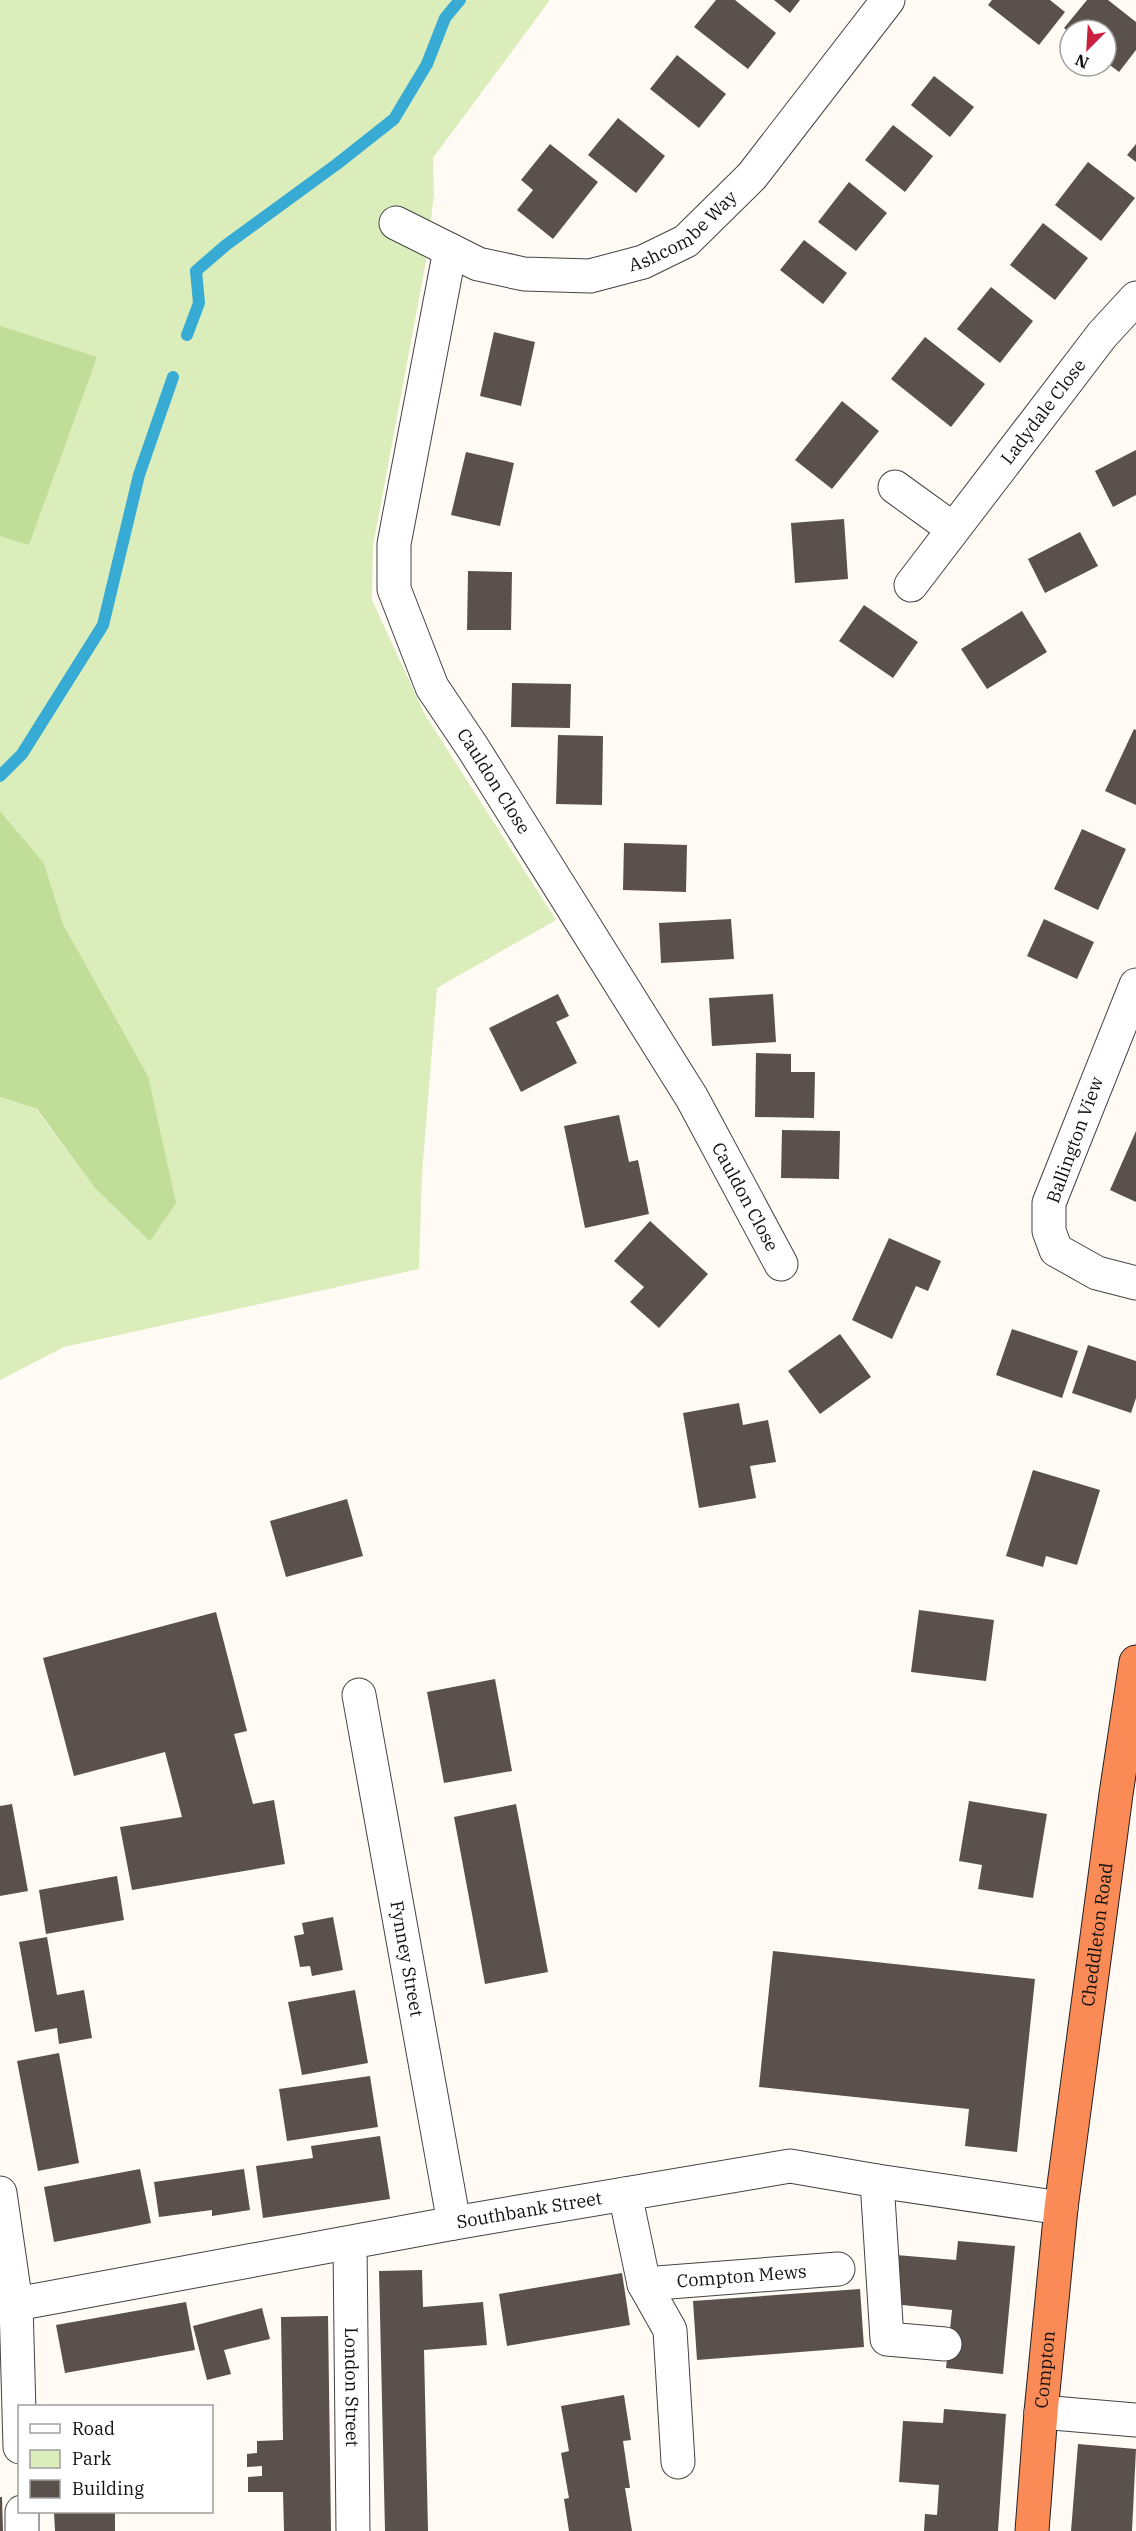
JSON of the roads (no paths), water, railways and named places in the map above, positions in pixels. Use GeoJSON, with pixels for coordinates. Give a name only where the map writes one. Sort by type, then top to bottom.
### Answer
{"type":"FeatureCollection","features":[{"type":"Feature","properties":{"kind":"highway","name":"Cheddleton Road"},"geometry":{"type":"LineString","coordinates":[[1061,2208],[1116,1794],[1136,1662]]}},
{"type":"Feature","properties":{"kind":"highway","name":"Compton"},"geometry":{"type":"LineString","coordinates":[[1032,2531],[1061,2208]]}},
{"type":"Feature","properties":{"kind":"street","name":"Ashcombe Way"},"geometry":{"type":"LineString","coordinates":[[396,223],[478,264],[524,274],[590,276],[644,262],[686,241],[752,176],[888,0]]}},
{"type":"Feature","properties":{"kind":"street","name":"Cauldon Close"},"geometry":{"type":"LineString","coordinates":[[450,250],[394,544],[394,589],[432,687],[473,748],[692,1098],[781,1263]]}},
{"type":"Feature","properties":{"kind":"street","name":"Ladydale Close"},"geometry":{"type":"LineString","coordinates":[[911,585],[1102,335],[1136,298]]}},
{"type":"Feature","properties":{"kind":"street"},"geometry":{"type":"LineString","coordinates":[[895,487],[953,529]]}},
{"type":"Feature","properties":{"kind":"street","name":"Ballington View"},"geometry":{"type":"LineString","coordinates":[[1136,985],[1049,1203],[1049,1231],[1056,1250],[1097,1273],[1136,1283]]}},
{"type":"Feature","properties":{"kind":"street","name":"Fynney Street"},"geometry":{"type":"LineString","coordinates":[[359,1695],[454,2223]]}},
{"type":"Feature","properties":{"kind":"street","name":"Southbank Street"},"geometry":{"type":"LineString","coordinates":[[8,2305],[454,2223],[790,2166],[1061,2208]]}},
{"type":"Feature","properties":{"kind":"street"},"geometry":{"type":"LineString","coordinates":[[877,2181],[887,2339],[945,2344]]}},
{"type":"Feature","properties":{"kind":"street"},"geometry":{"type":"LineString","coordinates":[[0,2193],[18,2422]]}},
{"type":"Feature","properties":{"kind":"street","name":"Compton Mews"},"geometry":{"type":"LineString","coordinates":[[625,2194],[644,2284],[670,2330],[678,2462]]}},
{"type":"Feature","properties":{"kind":"street","name":"London Street"},"geometry":{"type":"LineString","coordinates":[[350,2243],[353,2531]]}},
{"type":"Feature","properties":{"kind":"street","name":"Compton Mews"},"geometry":{"type":"LineString","coordinates":[[644,2284],[838,2269]]}},
{"type":"Feature","properties":{"kind":"street"},"geometry":{"type":"LineString","coordinates":[[1041,2412],[1136,2420]]}},
{"type":"Feature","properties":{"kind":"street"},"geometry":{"type":"LineString","coordinates":[[0,2450],[18,2446]]}},
{"type":"Feature","properties":{"kind":"street"},"geometry":{"type":"LineString","coordinates":[[22,2513],[22,2531]]}},
{"type":"Feature","properties":{"kind":"waterway"},"geometry":{"type":"LineString","coordinates":[[187,335],[199,303],[196,271],[226,245],[337,164],[394,119],[427,64],[445,18],[460,0]]}},
{"type":"Feature","properties":{"kind":"waterway"},"geometry":{"type":"LineString","coordinates":[[0,776],[22,754],[103,625],[139,475],[173,377]]}}]}
